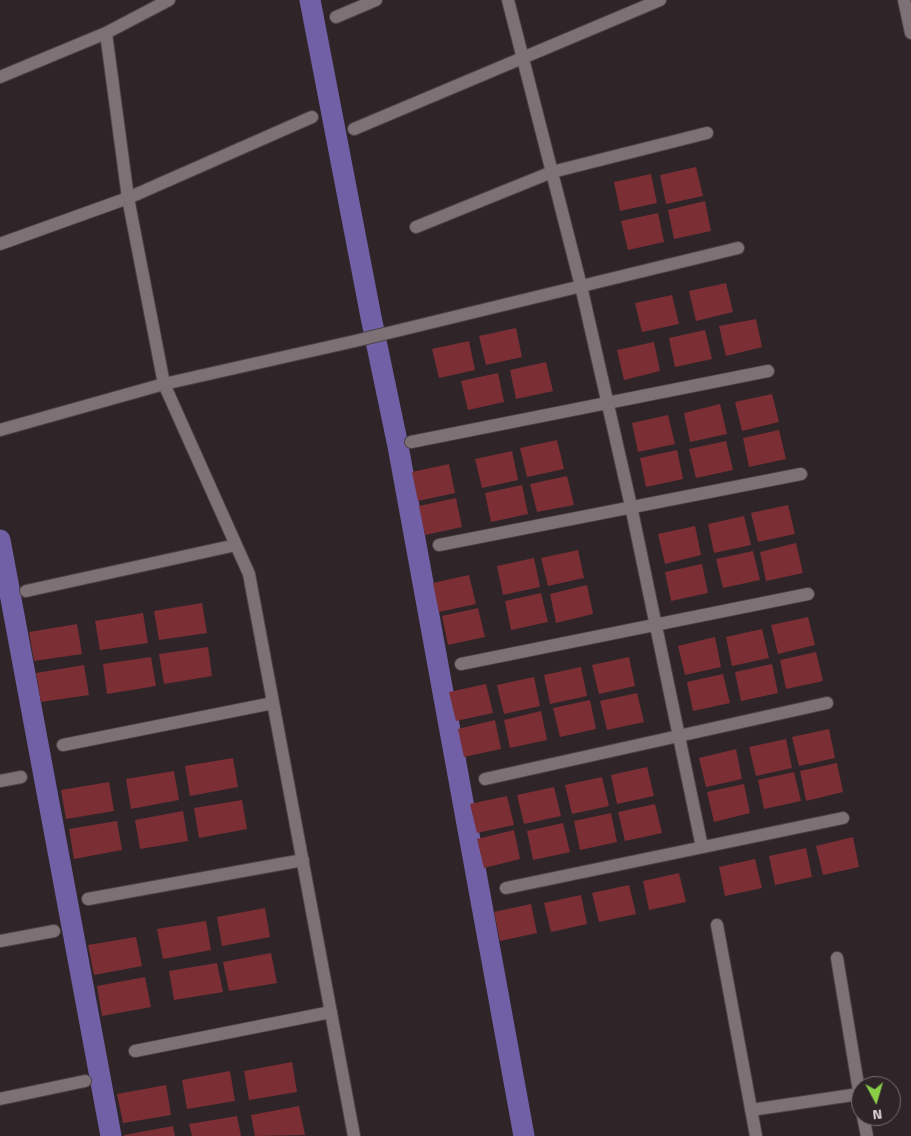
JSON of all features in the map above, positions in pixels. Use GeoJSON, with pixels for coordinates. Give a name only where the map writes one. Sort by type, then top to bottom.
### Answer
{"type":"FeatureCollection","features":[{"type":"Feature","properties":{"kind":"street"},"geometry":{"type":"LineString","coordinates":[[0,77],[106,33],[169,0]]}},
{"type":"Feature","properties":{"kind":"street"},"geometry":{"type":"LineString","coordinates":[[336,17],[376,0]]}},
{"type":"Feature","properties":{"kind":"street"},"geometry":{"type":"LineString","coordinates":[[508,0],[581,286],[631,506],[702,847]]}},
{"type":"Feature","properties":{"kind":"street"},"geometry":{"type":"LineString","coordinates":[[354,129],[660,0]]}},
{"type":"Feature","properties":{"kind":"street"},"geometry":{"type":"LineString","coordinates":[[904,0],[911,33]]}},
{"type":"Feature","properties":{"kind":"street"},"geometry":{"type":"LineString","coordinates":[[106,33],[128,198],[164,384],[249,574],[354,1136]]}},
{"type":"Feature","properties":{"kind":"street"},"geometry":{"type":"LineString","coordinates":[[0,244],[128,198],[312,117]]}},
{"type":"Feature","properties":{"kind":"street"},"geometry":{"type":"LineString","coordinates":[[416,227],[552,172],[707,133]]}},
{"type":"Feature","properties":{"kind":"street"},"geometry":{"type":"LineString","coordinates":[[0,430],[164,384],[355,341],[738,248]]}},
{"type":"Feature","properties":{"kind":"street"},"geometry":{"type":"LineString","coordinates":[[411,442],[768,371]]}},
{"type":"Feature","properties":{"kind":"street"},"geometry":{"type":"LineString","coordinates":[[439,545],[802,474]]}},
{"type":"Feature","properties":{"kind":"street"},"geometry":{"type":"LineString","coordinates":[[26,591],[236,545]]}},
{"type":"Feature","properties":{"kind":"street"},"geometry":{"type":"LineString","coordinates":[[461,664],[808,594]]}},
{"type":"Feature","properties":{"kind":"street"},"geometry":{"type":"LineString","coordinates":[[63,745],[273,703]]}},
{"type":"Feature","properties":{"kind":"street"},"geometry":{"type":"LineString","coordinates":[[485,779],[826,703]]}},
{"type":"Feature","properties":{"kind":"street"},"geometry":{"type":"LineString","coordinates":[[0,781],[21,777]]}},
{"type":"Feature","properties":{"kind":"street"},"geometry":{"type":"LineString","coordinates":[[506,888],[843,818]]}},
{"type":"Feature","properties":{"kind":"street"},"geometry":{"type":"LineString","coordinates":[[88,899],[303,860]]}},
{"type":"Feature","properties":{"kind":"street"},"geometry":{"type":"LineString","coordinates":[[718,925],[756,1136]]}},
{"type":"Feature","properties":{"kind":"street"},"geometry":{"type":"LineString","coordinates":[[0,941],[54,931]]}},
{"type":"Feature","properties":{"kind":"street"},"geometry":{"type":"LineString","coordinates":[[836,958],[856,1076]]}},
{"type":"Feature","properties":{"kind":"street"},"geometry":{"type":"LineString","coordinates":[[136,1051],[331,1012]]}},
{"type":"Feature","properties":{"kind":"street"},"geometry":{"type":"LineString","coordinates":[[0,1099],[85,1081]]}},
{"type":"Feature","properties":{"kind":"street"},"geometry":{"type":"LineString","coordinates":[[751,1110],[851,1099]]}},
{"type":"Feature","properties":{"kind":"building"},"geometry":{"type":"Polygon","coordinates":[[[696,167],[703,196],[666,204],[660,175],[696,167]]]}},
{"type":"Feature","properties":{"kind":"building"},"geometry":{"type":"Polygon","coordinates":[[[651,174],[657,203],[620,211],[614,182],[651,174]]]}},
{"type":"Feature","properties":{"kind":"building"},"geometry":{"type":"Polygon","coordinates":[[[705,201],[711,231],[674,239],[668,210],[705,201]]]}},
{"type":"Feature","properties":{"kind":"building"},"geometry":{"type":"Polygon","coordinates":[[[658,213],[664,242],[628,250],[621,221],[658,213]]]}},
{"type":"Feature","properties":{"kind":"building"},"geometry":{"type":"Polygon","coordinates":[[[726,283],[733,312],[696,321],[689,291],[726,283]]]}},
{"type":"Feature","properties":{"kind":"building"},"geometry":{"type":"Polygon","coordinates":[[[672,295],[679,324],[642,332],[635,303],[672,295]]]}},
{"type":"Feature","properties":{"kind":"building"},"geometry":{"type":"Polygon","coordinates":[[[756,319],[762,347],[726,356],[719,326],[756,319]]]}},
{"type":"Feature","properties":{"kind":"building"},"geometry":{"type":"Polygon","coordinates":[[[516,328],[522,357],[486,365],[479,336],[516,328]]]}},
{"type":"Feature","properties":{"kind":"building"},"geometry":{"type":"Polygon","coordinates":[[[705,330],[712,359],[675,367],[669,338],[705,330]]]}},
{"type":"Feature","properties":{"kind":"building"},"geometry":{"type":"Polygon","coordinates":[[[469,341],[475,370],[439,378],[432,349],[469,341]]]}},
{"type":"Feature","properties":{"kind":"building"},"geometry":{"type":"Polygon","coordinates":[[[654,342],[660,371],[624,380],[617,350],[654,342]]]}},
{"type":"Feature","properties":{"kind":"building"},"geometry":{"type":"Polygon","coordinates":[[[546,362],[553,391],[516,399],[510,370],[546,362]]]}},
{"type":"Feature","properties":{"kind":"building"},"geometry":{"type":"Polygon","coordinates":[[[498,373],[504,402],[468,410],[461,381],[498,373]]]}},
{"type":"Feature","properties":{"kind":"building"},"geometry":{"type":"Polygon","coordinates":[[[772,394],[779,422],[742,431],[735,402],[772,394]]]}},
{"type":"Feature","properties":{"kind":"building"},"geometry":{"type":"Polygon","coordinates":[[[720,404],[727,434],[690,442],[684,413],[720,404]]]}},
{"type":"Feature","properties":{"kind":"building"},"geometry":{"type":"Polygon","coordinates":[[[668,415],[675,444],[638,452],[632,423],[668,415]]]}},
{"type":"Feature","properties":{"kind":"building"},"geometry":{"type":"Polygon","coordinates":[[[779,430],[786,459],[749,467],[743,438],[779,430]]]}},
{"type":"Feature","properties":{"kind":"building"},"geometry":{"type":"Polygon","coordinates":[[[557,440],[564,469],[527,477],[520,448],[557,440]]]}},
{"type":"Feature","properties":{"kind":"building"},"geometry":{"type":"Polygon","coordinates":[[[726,441],[733,470],[696,478],[689,449],[726,441]]]}},
{"type":"Feature","properties":{"kind":"building"},"geometry":{"type":"Polygon","coordinates":[[[677,450],[683,479],[646,487],[640,458],[677,450]]]}},
{"type":"Feature","properties":{"kind":"building"},"geometry":{"type":"Polygon","coordinates":[[[512,451],[518,480],[482,488],[475,459],[512,451]]]}},
{"type":"Feature","properties":{"kind":"building"},"geometry":{"type":"Polygon","coordinates":[[[449,464],[455,493],[418,501],[412,472],[449,464]]]}},
{"type":"Feature","properties":{"kind":"building"},"geometry":{"type":"Polygon","coordinates":[[[567,476],[574,505],[537,512],[530,484],[567,476]]]}},
{"type":"Feature","properties":{"kind":"building"},"geometry":{"type":"Polygon","coordinates":[[[522,485],[528,514],[491,522],[485,493],[522,485]]]}},
{"type":"Feature","properties":{"kind":"building"},"geometry":{"type":"Polygon","coordinates":[[[456,498],[462,527],[425,535],[419,506],[456,498]]]}},
{"type":"Feature","properties":{"kind":"building"},"geometry":{"type":"Polygon","coordinates":[[[788,505],[795,534],[758,542],[751,513],[788,505]]]}},
{"type":"Feature","properties":{"kind":"building"},"geometry":{"type":"Polygon","coordinates":[[[744,516],[751,545],[714,553],[708,524],[744,516]]]}},
{"type":"Feature","properties":{"kind":"building"},"geometry":{"type":"Polygon","coordinates":[[[695,526],[701,555],[665,564],[658,534],[695,526]]]}},
{"type":"Feature","properties":{"kind":"building"},"geometry":{"type":"Polygon","coordinates":[[[796,543],[803,573],[766,581],[760,552],[796,543]]]}},
{"type":"Feature","properties":{"kind":"building"},"geometry":{"type":"Polygon","coordinates":[[[578,550],[584,578],[548,586],[541,558],[578,550]]]}},
{"type":"Feature","properties":{"kind":"building"},"geometry":{"type":"Polygon","coordinates":[[[753,551],[760,580],[723,588],[716,559],[753,551]]]}},
{"type":"Feature","properties":{"kind":"building"},"geometry":{"type":"Polygon","coordinates":[[[534,558],[540,587],[503,595],[497,566],[534,558]]]}},
{"type":"Feature","properties":{"kind":"building"},"geometry":{"type":"Polygon","coordinates":[[[702,564],[708,593],[671,601],[665,572],[702,564]]]}},
{"type":"Feature","properties":{"kind":"building"},"geometry":{"type":"Polygon","coordinates":[[[469,575],[476,604],[439,612],[433,583],[469,575]]]}},
{"type":"Feature","properties":{"kind":"building"},"geometry":{"type":"Polygon","coordinates":[[[587,585],[593,614],[556,623],[550,594],[587,585]]]}},
{"type":"Feature","properties":{"kind":"building"},"geometry":{"type":"Polygon","coordinates":[[[541,593],[548,622],[511,630],[505,601],[541,593]]]}},
{"type":"Feature","properties":{"kind":"building"},"geometry":{"type":"Polygon","coordinates":[[[202,603],[207,633],[159,640],[154,611],[202,603]]]}},
{"type":"Feature","properties":{"kind":"building"},"geometry":{"type":"Polygon","coordinates":[[[478,608],[485,637],[448,645],[442,616],[478,608]]]}},
{"type":"Feature","properties":{"kind":"building"},"geometry":{"type":"Polygon","coordinates":[[[143,613],[148,643],[100,650],[95,621],[143,613]]]}},
{"type":"Feature","properties":{"kind":"building"},"geometry":{"type":"Polygon","coordinates":[[[808,617],[815,645],[778,654],[771,625],[808,617]]]}},
{"type":"Feature","properties":{"kind":"building"},"geometry":{"type":"Polygon","coordinates":[[[77,624],[82,654],[34,661],[29,632],[77,624]]]}},
{"type":"Feature","properties":{"kind":"building"},"geometry":{"type":"Polygon","coordinates":[[[762,629],[769,658],[732,666],[726,637],[762,629]]]}},
{"type":"Feature","properties":{"kind":"building"},"geometry":{"type":"Polygon","coordinates":[[[715,637],[721,667],[685,675],[678,646],[715,637]]]}},
{"type":"Feature","properties":{"kind":"building"},"geometry":{"type":"Polygon","coordinates":[[[208,647],[212,676],[164,684],[159,654],[208,647]]]}},
{"type":"Feature","properties":{"kind":"building"},"geometry":{"type":"Polygon","coordinates":[[[816,652],[823,681],[786,689],[780,660],[816,652]]]}},
{"type":"Feature","properties":{"kind":"building"},"geometry":{"type":"Polygon","coordinates":[[[151,657],[156,686],[107,694],[103,664],[151,657]]]}},
{"type":"Feature","properties":{"kind":"building"},"geometry":{"type":"Polygon","coordinates":[[[629,657],[635,686],[599,694],[592,665],[629,657]]]}},
{"type":"Feature","properties":{"kind":"building"},"geometry":{"type":"Polygon","coordinates":[[[772,664],[778,693],[741,701],[735,672],[772,664]]]}},
{"type":"Feature","properties":{"kind":"building"},"geometry":{"type":"Polygon","coordinates":[[[84,665],[89,695],[41,702],[36,673],[84,665]]]}},
{"type":"Feature","properties":{"kind":"building"},"geometry":{"type":"Polygon","coordinates":[[[581,667],[587,696],[550,704],[544,675],[581,667]]]}},
{"type":"Feature","properties":{"kind":"building"},"geometry":{"type":"Polygon","coordinates":[[[723,674],[730,703],[693,711],[687,682],[723,674]]]}},
{"type":"Feature","properties":{"kind":"building"},"geometry":{"type":"Polygon","coordinates":[[[534,677],[540,706],[504,714],[497,685],[534,677]]]}},
{"type":"Feature","properties":{"kind":"building"},"geometry":{"type":"Polygon","coordinates":[[[486,684],[493,713],[456,721],[449,692],[486,684]]]}},
{"type":"Feature","properties":{"kind":"building"},"geometry":{"type":"Polygon","coordinates":[[[637,693],[644,722],[607,730],[600,701],[637,693]]]}},
{"type":"Feature","properties":{"kind":"building"},"geometry":{"type":"Polygon","coordinates":[[[590,700],[596,729],[560,737],[553,708],[590,700]]]}},
{"type":"Feature","properties":{"kind":"building"},"geometry":{"type":"Polygon","coordinates":[[[541,711],[547,740],[510,748],[504,720],[541,711]]]}},
{"type":"Feature","properties":{"kind":"building"},"geometry":{"type":"Polygon","coordinates":[[[495,720],[501,749],[464,757],[458,729],[495,720]]]}},
{"type":"Feature","properties":{"kind":"building"},"geometry":{"type":"Polygon","coordinates":[[[829,729],[835,758],[799,766],[792,737],[829,729]]]}},
{"type":"Feature","properties":{"kind":"building"},"geometry":{"type":"Polygon","coordinates":[[[786,739],[792,768],[756,776],[749,747],[786,739]]]}},
{"type":"Feature","properties":{"kind":"building"},"geometry":{"type":"Polygon","coordinates":[[[736,749],[742,779],[706,787],[699,758],[736,749]]]}},
{"type":"Feature","properties":{"kind":"building"},"geometry":{"type":"Polygon","coordinates":[[[233,758],[238,787],[190,796],[185,766],[233,758]]]}},
{"type":"Feature","properties":{"kind":"building"},"geometry":{"type":"Polygon","coordinates":[[[837,763],[843,792],[806,801],[800,771],[837,763]]]}},
{"type":"Feature","properties":{"kind":"building"},"geometry":{"type":"Polygon","coordinates":[[[647,767],[654,796],[617,804],[611,775],[647,767]]]}},
{"type":"Feature","properties":{"kind":"building"},"geometry":{"type":"Polygon","coordinates":[[[174,771],[179,800],[131,809],[126,779],[174,771]]]}},
{"type":"Feature","properties":{"kind":"building"},"geometry":{"type":"Polygon","coordinates":[[[794,772],[801,801],[764,809],[758,780],[794,772]]]}},
{"type":"Feature","properties":{"kind":"building"},"geometry":{"type":"Polygon","coordinates":[[[602,777],[609,806],[572,814],[565,785],[602,777]]]}},
{"type":"Feature","properties":{"kind":"building"},"geometry":{"type":"Polygon","coordinates":[[[109,782],[114,811],[66,819],[61,790],[109,782]]]}},
{"type":"Feature","properties":{"kind":"building"},"geometry":{"type":"Polygon","coordinates":[[[744,784],[750,813],[714,822],[707,792],[744,784]]]}},
{"type":"Feature","properties":{"kind":"building"},"geometry":{"type":"Polygon","coordinates":[[[554,787],[561,816],[524,824],[517,795],[554,787]]]}},
{"type":"Feature","properties":{"kind":"building"},"geometry":{"type":"Polygon","coordinates":[[[507,796],[514,825],[477,833],[470,804],[507,796]]]}},
{"type":"Feature","properties":{"kind":"building"},"geometry":{"type":"Polygon","coordinates":[[[242,800],[247,829],[199,838],[194,808],[242,800]]]}},
{"type":"Feature","properties":{"kind":"building"},"geometry":{"type":"Polygon","coordinates":[[[655,804],[662,833],[625,841],[618,812],[655,804]]]}},
{"type":"Feature","properties":{"kind":"building"},"geometry":{"type":"Polygon","coordinates":[[[183,811],[188,841],[140,849],[135,820],[183,811]]]}},
{"type":"Feature","properties":{"kind":"building"},"geometry":{"type":"Polygon","coordinates":[[[611,813],[617,842],[580,850],[574,821],[611,813]]]}},
{"type":"Feature","properties":{"kind":"building"},"geometry":{"type":"Polygon","coordinates":[[[117,821],[122,850],[74,859],[69,829],[117,821]]]}},
{"type":"Feature","properties":{"kind":"building"},"geometry":{"type":"Polygon","coordinates":[[[563,823],[570,852],[533,860],[527,831],[563,823]]]}},
{"type":"Feature","properties":{"kind":"building"},"geometry":{"type":"Polygon","coordinates":[[[514,830],[520,859],[484,868],[477,839],[514,830]]]}},
{"type":"Feature","properties":{"kind":"building"},"geometry":{"type":"Polygon","coordinates":[[[853,837],[859,867],[823,875],[816,846],[853,837]]]}},
{"type":"Feature","properties":{"kind":"building"},"geometry":{"type":"Polygon","coordinates":[[[806,848],[812,877],[775,885],[769,856],[806,848]]]}},
{"type":"Feature","properties":{"kind":"building"},"geometry":{"type":"Polygon","coordinates":[[[755,859],[762,888],[725,896],[719,867],[755,859]]]}},
{"type":"Feature","properties":{"kind":"building"},"geometry":{"type":"Polygon","coordinates":[[[679,873],[686,902],[649,910],[643,881],[679,873]]]}},
{"type":"Feature","properties":{"kind":"building"},"geometry":{"type":"Polygon","coordinates":[[[629,885],[636,914],[599,922],[592,893],[629,885]]]}},
{"type":"Feature","properties":{"kind":"building"},"geometry":{"type":"Polygon","coordinates":[[[581,895],[587,924],[551,932],[544,903],[581,895]]]}},
{"type":"Feature","properties":{"kind":"building"},"geometry":{"type":"Polygon","coordinates":[[[531,904],[537,933],[500,941],[494,912],[531,904]]]}},
{"type":"Feature","properties":{"kind":"building"},"geometry":{"type":"Polygon","coordinates":[[[265,908],[270,937],[222,946],[217,917],[265,908]]]}},
{"type":"Feature","properties":{"kind":"building"},"geometry":{"type":"Polygon","coordinates":[[[206,921],[211,950],[163,959],[157,929],[206,921]]]}},
{"type":"Feature","properties":{"kind":"building"},"geometry":{"type":"Polygon","coordinates":[[[136,937],[142,966],[94,975],[88,945],[136,937]]]}},
{"type":"Feature","properties":{"kind":"building"},"geometry":{"type":"Polygon","coordinates":[[[271,953],[277,983],[229,991],[223,962],[271,953]]]}},
{"type":"Feature","properties":{"kind":"building"},"geometry":{"type":"Polygon","coordinates":[[[217,963],[223,992],[174,1000],[169,971],[217,963]]]}},
{"type":"Feature","properties":{"kind":"building"},"geometry":{"type":"Polygon","coordinates":[[[145,977],[151,1007],[102,1016],[97,986],[145,977]]]}},
{"type":"Feature","properties":{"kind":"building"},"geometry":{"type":"Polygon","coordinates":[[[292,1062],[297,1092],[249,1100],[244,1071],[292,1062]]]}},
{"type":"Feature","properties":{"kind":"building"},"geometry":{"type":"Polygon","coordinates":[[[230,1071],[235,1101],[187,1109],[182,1080],[230,1071]]]}},
{"type":"Feature","properties":{"kind":"building"},"geometry":{"type":"Polygon","coordinates":[[[166,1085],[171,1115],[123,1123],[117,1094],[166,1085]]]}},
{"type":"Feature","properties":{"kind":"building"},"geometry":{"type":"Polygon","coordinates":[[[299,1106],[305,1135],[255,1136],[251,1115],[299,1106]]]}},
{"type":"Feature","properties":{"kind":"building"},"geometry":{"type":"Polygon","coordinates":[[[237,1116],[241,1136],[192,1136],[189,1124],[237,1116]]]}},
{"type":"Feature","properties":{"kind":"building"},"geometry":{"type":"Polygon","coordinates":[[[173,1126],[175,1136],[124,1136],[124,1135],[173,1126]]]}},
{"type":"Feature","properties":{"kind":"waterway"},"geometry":{"type":"LineString","coordinates":[[310,0],[371,317],[398,446],[524,1136]]}},
{"type":"Feature","properties":{"kind":"waterway"},"geometry":{"type":"LineString","coordinates":[[0,540],[111,1136]]}}]}
